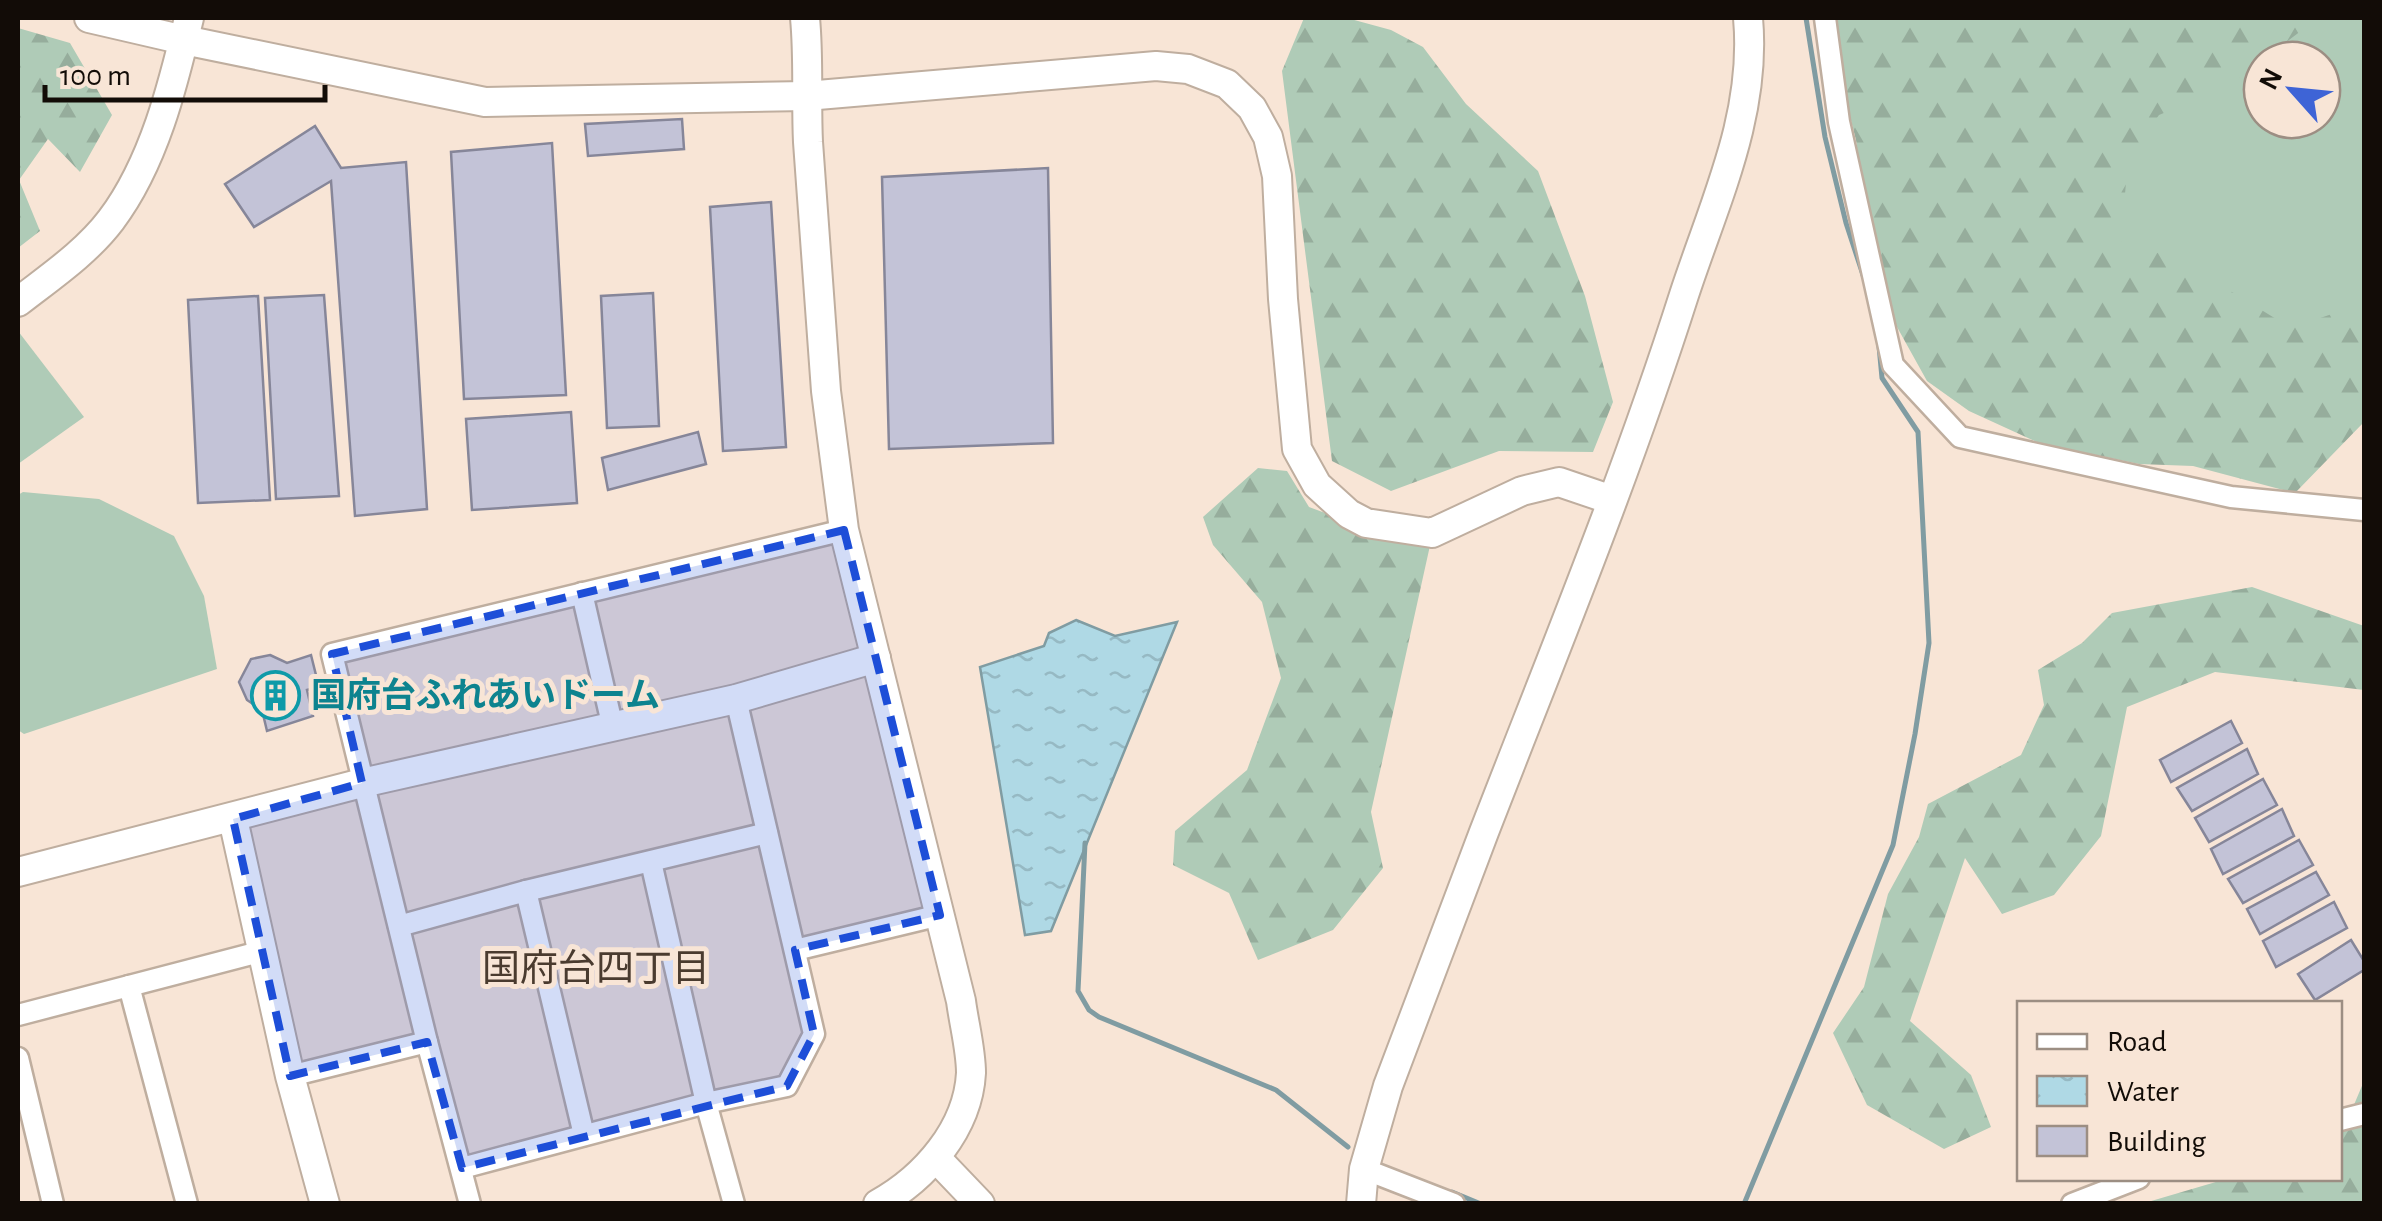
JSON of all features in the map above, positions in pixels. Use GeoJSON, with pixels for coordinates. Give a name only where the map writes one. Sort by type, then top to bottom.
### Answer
{"type":"FeatureCollection","features":[{"type":"Feature","properties":{"kind":"street"},"geometry":{"type":"LineString","coordinates":[[89,18],[187,29],[485,102],[806,96],[1156,66],[1188,70],[1227,84],[1252,108],[1268,137],[1277,176],[1296,449],[1317,485],[1348,514],[1366,523],[1432,533],[1522,492],[1559,482],[1612,500]]}},
{"type":"Feature","properties":{"kind":"street"},"geometry":{"type":"LineString","coordinates":[[806,18],[806,96],[826,391],[844,530],[961,1002],[970,1073],[963,1111],[936,1158],[902,1190],[878,1204]]}},
{"type":"Feature","properties":{"kind":"street"},"geometry":{"type":"LineString","coordinates":[[1361,1204],[1364,1169],[1388,1086],[1654,390],[1733,158],[1741,122],[1750,36],[1748,18]]}},
{"type":"Feature","properties":{"kind":"street"},"geometry":{"type":"LineString","coordinates":[[1825,18],[1839,122],[1893,364],[1960,437],[2231,498],[2364,510]]}},
{"type":"Feature","properties":{"kind":"street"},"geometry":{"type":"LineString","coordinates":[[18,302],[72,260],[112,219],[158,137],[187,29]]}},
{"type":"Feature","properties":{"kind":"street"},"geometry":{"type":"LineString","coordinates":[[470,1204],[426,1042],[332,654],[844,530]]}},
{"type":"Feature","properties":{"kind":"street"},"geometry":{"type":"LineString","coordinates":[[582,593],[613,728]]}},
{"type":"Feature","properties":{"kind":"street"},"geometry":{"type":"LineString","coordinates":[[18,872],[362,783],[736,699],[876,658]]}},
{"type":"Feature","properties":{"kind":"street"},"geometry":{"type":"LineString","coordinates":[[462,1168],[706,1102],[787,1086],[814,1034],[736,699]]}},
{"type":"Feature","properties":{"kind":"street"},"geometry":{"type":"LineString","coordinates":[[233,819],[290,1076],[324,1203]]}},
{"type":"Feature","properties":{"kind":"street"},"geometry":{"type":"LineString","coordinates":[[399,926],[766,833]]}},
{"type":"Feature","properties":{"kind":"street"},"geometry":{"type":"LineString","coordinates":[[651,862],[706,1102],[734,1204]]}},
{"type":"Feature","properties":{"kind":"street"},"geometry":{"type":"LineString","coordinates":[[526,891],[584,1135]]}},
{"type":"Feature","properties":{"kind":"street"},"geometry":{"type":"LineString","coordinates":[[794,950],[940,915]]}},
{"type":"Feature","properties":{"kind":"street"},"geometry":{"type":"LineString","coordinates":[[18,1016],[263,951]]}},
{"type":"Feature","properties":{"kind":"street"},"geometry":{"type":"LineString","coordinates":[[130,986],[186,1204]]}},
{"type":"Feature","properties":{"kind":"street"},"geometry":{"type":"LineString","coordinates":[[290,1076],[426,1042]]}},
{"type":"Feature","properties":{"kind":"street"},"geometry":{"type":"LineString","coordinates":[[18,1058],[53,1204]]}},
{"type":"Feature","properties":{"kind":"street"},"geometry":{"type":"LineString","coordinates":[[936,1158],[980,1204]]}},
{"type":"Feature","properties":{"kind":"street"},"geometry":{"type":"LineString","coordinates":[[1364,1169],[1454,1204]]}},
{"type":"Feature","properties":{"kind":"street"},"geometry":{"type":"LineString","coordinates":[[2072,1204],[2132,1181]]}},
{"type":"Feature","properties":{"kind":"highlighted area"},"geometry":{"type":"Polygon","coordinates":[[[844,530],[940,915],[795,950],[814,1034],[787,1086],[462,1168],[427,1042],[290,1076],[233,819],[362,783],[332,654],[844,530]]]}},
{"type":"Feature","properties":{"kind":"green space"},"geometry":{"type":"Polygon","coordinates":[[[1304,18],[1347,18],[1391,30],[1423,47],[1466,104],[1538,171],[1585,296],[1613,402],[1593,452],[1499,451],[1391,491],[1332,461],[1282,71],[1304,18]]]}},
{"type":"Feature","properties":{"kind":"green space"},"geometry":{"type":"Polygon","coordinates":[[[1832,18],[2318,18],[2289,40],[2242,40],[2242,76],[2227,87],[2159,115],[2128,158],[2121,243],[2139,251],[2170,254],[2291,328],[2364,303],[2364,422],[2295,493],[2193,466],[2139,464],[2039,443],[1969,411],[1927,381],[1897,327],[1872,263],[1856,140],[1828,30],[1832,18]]]}},
{"type":"Feature","properties":{"kind":"green space"},"geometry":{"type":"Polygon","coordinates":[[[1973,18],[2364,18],[2364,419],[1982,223],[1973,18]]]}},
{"type":"Feature","properties":{"kind":"green space"},"geometry":{"type":"Polygon","coordinates":[[[18,28],[70,43],[112,115],[80,172],[48,139],[19,180],[40,231],[18,248],[18,28]]]}},
{"type":"Feature","properties":{"kind":"green space"},"geometry":{"type":"Polygon","coordinates":[[[18,331],[84,417],[18,464],[18,331]]]}},
{"type":"Feature","properties":{"kind":"green space"},"geometry":{"type":"Polygon","coordinates":[[[1258,468],[1287,471],[1309,507],[1379,533],[1431,541],[1371,812],[1383,868],[1333,930],[1258,960],[1229,893],[1173,865],[1175,831],[1247,770],[1281,678],[1262,602],[1213,545],[1203,517],[1258,468]]]}},
{"type":"Feature","properties":{"kind":"green space"},"geometry":{"type":"Polygon","coordinates":[[[23,492],[99,499],[174,536],[204,596],[217,669],[24,734],[18,730],[18,495],[23,492]]]}},
{"type":"Feature","properties":{"kind":"green space"},"geometry":{"type":"Polygon","coordinates":[[[2252,587],[2364,626],[2364,690],[2215,672],[2127,707],[2101,836],[2054,895],[2002,914],[1965,858],[1910,1021],[1971,1075],[1991,1127],[1944,1149],[1867,1105],[1833,1033],[1864,987],[1888,894],[1919,837],[1928,804],[2021,755],[2044,705],[2038,670],[2082,643],[2112,613],[2252,587]]]}},
{"type":"Feature","properties":{"kind":"green space"},"geometry":{"type":"Polygon","coordinates":[[[2364,1081],[2364,1203],[2141,1204],[2219,1181],[2342,1181],[2342,1133],[2364,1081]]]}},
{"type":"Feature","properties":{"kind":"water"},"geometry":{"type":"Polygon","coordinates":[[[1076,620],[1115,636],[1177,622],[1051,931],[1025,935],[980,667],[1044,646],[1049,633],[1076,620]]]}},
{"type":"Feature","properties":{"kind":"building"},"geometry":{"type":"Polygon","coordinates":[[[682,119],[684,149],[588,156],[585,124],[682,119]]]}},
{"type":"Feature","properties":{"kind":"building"},"geometry":{"type":"Polygon","coordinates":[[[315,126],[341,168],[406,162],[427,509],[355,516],[331,181],[254,227],[225,184],[315,126]]]}},
{"type":"Feature","properties":{"kind":"building"},"geometry":{"type":"Polygon","coordinates":[[[552,143],[566,395],[464,399],[451,152],[552,143]]]}},
{"type":"Feature","properties":{"kind":"building"},"geometry":{"type":"Polygon","coordinates":[[[1048,168],[1053,443],[889,449],[882,177],[1048,168]]]}},
{"type":"Feature","properties":{"kind":"building"},"geometry":{"type":"Polygon","coordinates":[[[771,202],[786,447],[723,451],[710,207],[771,202]]]}},
{"type":"Feature","properties":{"kind":"building"},"geometry":{"type":"Polygon","coordinates":[[[653,293],[659,426],[607,428],[601,296],[653,293]]]}},
{"type":"Feature","properties":{"kind":"building"},"geometry":{"type":"Polygon","coordinates":[[[324,295],[339,496],[276,499],[265,298],[324,295]]]}},
{"type":"Feature","properties":{"kind":"building"},"geometry":{"type":"Polygon","coordinates":[[[258,296],[270,500],[198,503],[188,300],[258,296]]]}},
{"type":"Feature","properties":{"kind":"building"},"geometry":{"type":"Polygon","coordinates":[[[571,412],[577,503],[472,510],[466,419],[571,412]]]}},
{"type":"Feature","properties":{"kind":"building"},"geometry":{"type":"Polygon","coordinates":[[[698,432],[706,464],[608,490],[602,458],[698,432]]]}},
{"type":"Feature","properties":{"kind":"building","name":"国府台ふれあいドーム"},"geometry":{"type":"Polygon","coordinates":[[[270,655],[287,663],[311,655],[319,687],[307,690],[313,716],[267,731],[262,710],[247,700],[239,682],[251,659],[270,655]]]}},
{"type":"Feature","properties":{"kind":"building"},"geometry":{"type":"Polygon","coordinates":[[[2231,721],[2242,743],[2171,782],[2160,760],[2231,721]]]}},
{"type":"Feature","properties":{"kind":"building"},"geometry":{"type":"Polygon","coordinates":[[[2247,749],[2258,774],[2192,811],[2177,788],[2247,749]]]}},
{"type":"Feature","properties":{"kind":"building"},"geometry":{"type":"Polygon","coordinates":[[[2263,779],[2277,805],[2209,842],[2195,818],[2263,779]]]}},
{"type":"Feature","properties":{"kind":"building"},"geometry":{"type":"Polygon","coordinates":[[[2282,809],[2294,836],[2223,874],[2211,849],[2282,809]]]}},
{"type":"Feature","properties":{"kind":"building"},"geometry":{"type":"Polygon","coordinates":[[[2299,840],[2313,865],[2243,903],[2228,879],[2299,840]]]}},
{"type":"Feature","properties":{"kind":"building"},"geometry":{"type":"Polygon","coordinates":[[[2316,872],[2329,895],[2260,934],[2247,909],[2316,872]]]}},
{"type":"Feature","properties":{"kind":"building"},"geometry":{"type":"Polygon","coordinates":[[[2334,902],[2347,928],[2276,967],[2263,941],[2334,902]]]}},
{"type":"Feature","properties":{"kind":"building"},"geometry":{"type":"Polygon","coordinates":[[[2351,940],[2364,961],[2364,970],[2315,1000],[2298,974],[2351,940]]]}},
{"type":"Feature","properties":{"kind":"waterway"},"geometry":{"type":"LineString","coordinates":[[1806,18],[1825,137],[1864,278]]}},
{"type":"Feature","properties":{"kind":"waterway"},"geometry":{"type":"LineString","coordinates":[[1744,1204],[1893,845],[1915,734],[1929,643],[1918,432],[1882,378],[1879,346]]}},
{"type":"Feature","properties":{"kind":"waterway"},"geometry":{"type":"LineString","coordinates":[[1085,843],[1078,991],[1089,1010],[1276,1090],[1348,1147]]}},
{"type":"Feature","properties":{"kind":"waterway"},"geometry":{"type":"LineString","coordinates":[[1452,1192],[1481,1204]]}},
{"type":"Feature","properties":{"kind":"place","name":"国府台ふれあいドーム"},"geometry":{"type":"Point","coordinates":[276,695]}},
{"type":"Feature","properties":{"kind":"district","name":"国府台四丁目"},"geometry":{"type":"Point","coordinates":[596,968]}}]}
